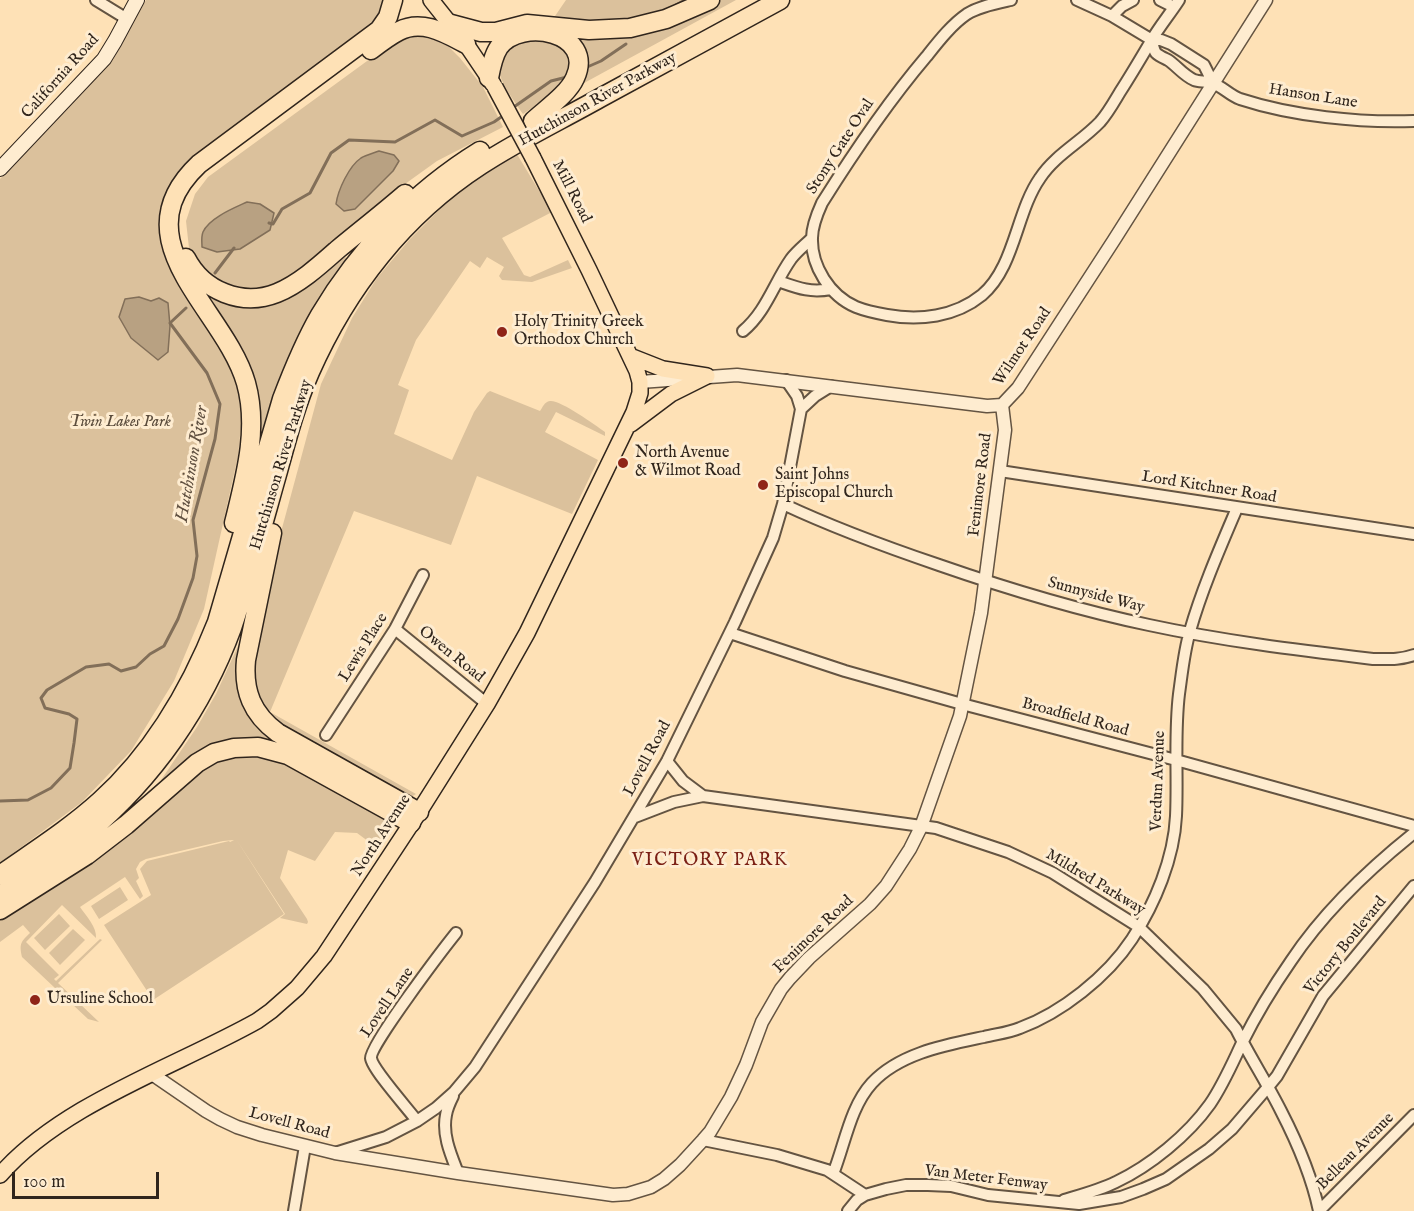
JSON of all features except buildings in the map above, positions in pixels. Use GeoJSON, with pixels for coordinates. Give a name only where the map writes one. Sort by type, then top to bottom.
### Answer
{"type":"FeatureCollection","features":[{"type":"Feature","properties":{"kind":"highway"},"geometry":{"type":"LineString","coordinates":[[204,655],[245,472],[251,436],[251,411],[246,385],[234,355],[174,256],[168,228],[170,211],[186,178],[199,164],[379,30],[388,18],[393,0]]}},
{"type":"Feature","properties":{"kind":"highway"},"geometry":{"type":"LineString","coordinates":[[451,24],[481,32],[496,32],[527,24],[589,30],[630,28],[666,19],[710,0]]}},
{"type":"Feature","properties":{"kind":"highway","name":"Hutchinson River Parkway"},"geometry":{"type":"LineString","coordinates":[[0,874],[69,827],[115,786],[140,758],[190,682],[204,655],[224,603],[282,399],[295,366],[319,317],[342,281],[383,231],[429,188],[482,150],[754,0]]}},
{"type":"Feature","properties":{"kind":"highway","name":"Hutchinson River Parkway"},"geometry":{"type":"LineString","coordinates":[[0,896],[59,856],[118,806],[146,776],[183,724],[224,651],[301,394],[309,375],[335,321],[357,285],[383,252],[422,211],[493,158],[780,0]]}},
{"type":"Feature","properties":{"kind":"highway"},"geometry":{"type":"LineString","coordinates":[[466,44],[439,30],[422,26],[406,28],[392,35],[200,178],[189,191],[180,216],[179,233],[183,251],[197,274],[218,290],[248,298],[268,296],[310,273],[424,180],[482,150]]}},
{"type":"Feature","properties":{"kind":"highway"},"geometry":{"type":"LineString","coordinates":[[492,82],[492,63],[497,51],[513,36],[527,32],[544,32],[570,42],[576,51],[579,63],[575,80],[533,121]]}},
{"type":"Feature","properties":{"kind":"highway"},"geometry":{"type":"LineString","coordinates":[[282,456],[272,533],[246,660],[245,680],[250,698],[264,722],[278,733],[415,818]]}},
{"type":"Feature","properties":{"kind":"highway"},"geometry":{"type":"LineString","coordinates":[[0,910],[87,855],[126,825],[197,763],[214,753],[234,748],[258,747],[288,755],[415,818]]}},
{"type":"Feature","properties":{"kind":"main road","name":"California Road"},"geometry":{"type":"LineString","coordinates":[[0,169],[104,59],[137,0]]}},
{"type":"Feature","properties":{"kind":"main road","name":"Mill Road"},"geometry":{"type":"LineString","coordinates":[[431,0],[466,44],[492,82],[553,195],[630,356],[640,382]]}},
{"type":"Feature","properties":{"kind":"main road"},"geometry":{"type":"LineString","coordinates":[[630,356],[663,369],[706,376]]}},
{"type":"Feature","properties":{"kind":"main road"},"geometry":{"type":"LineString","coordinates":[[627,427],[670,394],[706,376]]}},
{"type":"Feature","properties":{"kind":"main road","name":"North Avenue"},"geometry":{"type":"LineString","coordinates":[[0,1175],[22,1153],[71,1117],[257,1021],[272,1011],[297,988],[324,956],[487,704],[527,633],[627,427],[639,399],[640,382]]}},
{"type":"Feature","properties":{"kind":"street"},"geometry":{"type":"LineString","coordinates":[[96,0],[127,18]]}},
{"type":"Feature","properties":{"kind":"street","name":"Stony Gate Oval"},"geometry":{"type":"LineString","coordinates":[[1011,0],[976,9],[946,33],[864,137],[817,212],[812,238],[819,270],[831,289],[855,307],[900,318],[924,318],[947,314],[968,305],[982,295],[1003,266],[1039,178],[1101,121],[1177,4]]}},
{"type":"Feature","properties":{"kind":"street"},"geometry":{"type":"LineString","coordinates":[[1077,0],[1112,16],[1152,40],[1161,40],[1171,44],[1204,65],[1213,83]]}},
{"type":"Feature","properties":{"kind":"street"},"geometry":{"type":"LineString","coordinates":[[1112,16],[1122,6],[1133,0]]}},
{"type":"Feature","properties":{"kind":"street"},"geometry":{"type":"LineString","coordinates":[[1160,0],[1177,4]]}},
{"type":"Feature","properties":{"kind":"street","name":"Wilmot Road"},"geometry":{"type":"LineString","coordinates":[[640,382],[737,375],[987,406],[1002,405],[1018,388],[1266,0]]}},
{"type":"Feature","properties":{"kind":"street"},"geometry":{"type":"LineString","coordinates":[[1152,40],[1156,53],[1170,61],[1180,71],[1194,80],[1213,83]]}},
{"type":"Feature","properties":{"kind":"street","name":"Hanson Lane"},"geometry":{"type":"LineString","coordinates":[[1213,83],[1229,95],[1293,112],[1373,121],[1414,121]]}},
{"type":"Feature","properties":{"kind":"street"},"geometry":{"type":"LineString","coordinates":[[743,331],[758,317],[796,253],[812,238]]}},
{"type":"Feature","properties":{"kind":"street"},"geometry":{"type":"LineString","coordinates":[[778,281],[806,291],[831,289]]}},
{"type":"Feature","properties":{"kind":"street"},"geometry":{"type":"LineString","coordinates":[[786,381],[797,396],[801,409],[831,386]]}},
{"type":"Feature","properties":{"kind":"street","name":"Fenimore Road"},"geometry":{"type":"LineString","coordinates":[[335,1153],[613,1195],[628,1194],[651,1187],[680,1165],[703,1140],[731,1097],[762,1022],[781,989],[804,962],[849,924],[881,892],[899,867],[921,827],[948,752],[962,704],[981,613],[1005,426],[1002,405]]}},
{"type":"Feature","properties":{"kind":"street","name":"Lovell Road"},"geometry":{"type":"LineString","coordinates":[[152,1074],[206,1111],[237,1127],[335,1153],[386,1137],[417,1121],[454,1092],[475,1067],[595,882],[668,761],[773,538],[783,504],[801,409]]}},
{"type":"Feature","properties":{"kind":"street","name":"Lord Kitchner Road"},"geometry":{"type":"LineString","coordinates":[[1000,471],[1414,534]]}},
{"type":"Feature","properties":{"kind":"street","name":"Sunnyside Way"},"geometry":{"type":"LineString","coordinates":[[783,504],[883,546],[985,581],[1091,612],[1252,644],[1373,659],[1392,659],[1414,655]]}},
{"type":"Feature","properties":{"kind":"street","name":"Verdun Avenue"},"geometry":{"type":"LineString","coordinates":[[833,1174],[854,1113],[862,1097],[890,1067],[916,1055],[1018,1029],[1045,1016],[1075,997],[1097,979],[1126,947],[1139,927],[1161,884],[1176,819],[1179,696],[1189,633],[1237,508]]}},
{"type":"Feature","properties":{"kind":"street","name":"Lewis Place"},"geometry":{"type":"LineString","coordinates":[[326,735],[395,629],[423,575]]}},
{"type":"Feature","properties":{"kind":"street","name":"Owen Road"},"geometry":{"type":"LineString","coordinates":[[395,629],[487,704]]}},
{"type":"Feature","properties":{"kind":"street","name":"Broadfield Road"},"geometry":{"type":"LineString","coordinates":[[730,633],[845,671],[1414,826]]}},
{"type":"Feature","properties":{"kind":"street"},"geometry":{"type":"LineString","coordinates":[[668,761],[683,782],[703,796]]}},
{"type":"Feature","properties":{"kind":"street","name":"Mildred Parkway"},"geometry":{"type":"LineString","coordinates":[[635,817],[674,802],[703,796],[936,828],[1008,852],[1034,863],[1078,888],[1139,927],[1203,989],[1228,1018],[1281,1110],[1298,1148],[1319,1211]]}},
{"type":"Feature","properties":{"kind":"street","name":"Victory Boulevard"},"geometry":{"type":"LineString","coordinates":[[1242,1042],[1292,959],[1312,933],[1341,899],[1374,866],[1414,833]]}},
{"type":"Feature","properties":{"kind":"street","name":"Victory Boulevard"},"geometry":{"type":"LineString","coordinates":[[1055,1202],[1079,1204],[1121,1197],[1143,1190],[1166,1179],[1209,1149],[1232,1129],[1277,1076],[1323,996],[1414,886]]}},
{"type":"Feature","properties":{"kind":"street","name":"Lovell Lane"},"geometry":{"type":"LineString","coordinates":[[417,1121],[380,1073],[371,1056],[402,1006],[456,933]]}},
{"type":"Feature","properties":{"kind":"street","name":"Van Meter Fenway"},"geometry":{"type":"LineString","coordinates":[[865,1195],[906,1185],[928,1185],[951,1186],[988,1195],[1055,1202],[1116,1182],[1174,1144],[1194,1125],[1211,1102],[1242,1042]]}},
{"type":"Feature","properties":{"kind":"street","name":"Lovell Road"},"geometry":{"type":"LineString","coordinates":[[454,1092],[446,1113],[445,1124],[447,1145],[458,1173]]}},
{"type":"Feature","properties":{"kind":"street","name":"Belleau Avenue"},"geometry":{"type":"LineString","coordinates":[[1319,1211],[1412,1119]]}},
{"type":"Feature","properties":{"kind":"street"},"geometry":{"type":"LineString","coordinates":[[703,1140],[777,1155],[827,1170],[865,1195],[857,1200],[848,1211]]}},
{"type":"Feature","properties":{"kind":"street"},"geometry":{"type":"LineString","coordinates":[[294,1211],[304,1146]]}},
{"type":"Feature","properties":{"kind":"green space","name":"Twin Lakes Park"},"geometry":{"type":"Polygon","coordinates":[[[146,0],[385,0],[378,21],[245,118],[190,162],[171,187],[160,228],[169,266],[221,349],[239,386],[242,415],[238,456],[204,609],[174,681],[131,751],[82,802],[0,863],[0,179],[113,60],[146,0]]]}},
{"type":"Feature","properties":{"kind":"green space"},"geometry":{"type":"Polygon","coordinates":[[[566,0],[692,0],[654,19],[622,23],[553,19],[566,0]]]}},
{"type":"Feature","properties":{"kind":"green space"},"geometry":{"type":"Polygon","coordinates":[[[721,0],[736,0],[575,88],[586,64],[562,33],[667,26],[721,0]]]}},
{"type":"Feature","properties":{"kind":"green space"},"geometry":{"type":"Polygon","coordinates":[[[413,33],[431,35],[443,41],[460,58],[483,87],[503,127],[437,161],[294,274],[273,286],[250,291],[221,284],[202,270],[189,248],[186,221],[195,194],[208,177],[400,37],[413,33]]]}},
{"type":"Feature","properties":{"kind":"green space"},"geometry":{"type":"Polygon","coordinates":[[[543,36],[568,48],[574,69],[556,92],[523,114],[502,80],[498,62],[500,53],[509,44],[543,36]]]}},
{"type":"Feature","properties":{"kind":"green space"},"geometry":{"type":"Polygon","coordinates":[[[515,151],[552,212],[502,238],[524,275],[530,277],[568,260],[572,268],[532,282],[502,280],[499,276],[504,267],[487,257],[480,268],[470,261],[416,340],[398,385],[409,390],[394,434],[452,460],[474,412],[490,391],[540,411],[550,401],[562,404],[578,413],[605,432],[605,436],[556,412],[545,432],[598,460],[572,514],[477,476],[451,545],[354,511],[270,712],[416,794],[405,797],[269,718],[251,685],[253,656],[271,569],[321,384],[352,318],[377,278],[410,239],[452,197],[515,151]]]}},
{"type":"Feature","properties":{"kind":"green space"},"geometry":{"type":"Polygon","coordinates":[[[343,255],[347,259],[311,312],[290,352],[258,443],[257,416],[198,282],[235,302],[343,255]]]}},
{"type":"Feature","properties":{"kind":"green space"},"geometry":{"type":"Polygon","coordinates":[[[243,635],[241,682],[304,754],[259,741],[164,782],[161,780],[216,694],[243,635]]]}},
{"type":"Feature","properties":{"kind":"green space"},"geometry":{"type":"Polygon","coordinates":[[[248,754],[276,758],[389,821],[392,826],[392,832],[380,850],[357,833],[335,832],[315,861],[288,850],[280,878],[307,919],[307,924],[280,918],[285,914],[236,839],[284,914],[153,1000],[104,925],[151,895],[140,869],[147,861],[234,840],[223,841],[146,859],[140,862],[136,869],[139,878],[136,881],[143,896],[140,899],[125,877],[80,907],[93,926],[96,938],[62,905],[26,942],[59,975],[54,979],[56,981],[100,939],[102,940],[58,983],[99,1022],[88,1019],[22,957],[22,943],[30,933],[23,925],[0,942],[0,917],[202,768],[225,757],[248,754]]]}},
{"type":"Feature","properties":{"kind":"green space"},"geometry":{"type":"Polygon","coordinates":[[[120,887],[128,900],[99,919],[91,906],[120,887]]]}},
{"type":"Feature","properties":{"kind":"green space"},"geometry":{"type":"Polygon","coordinates":[[[59,914],[70,926],[45,950],[34,938],[59,914]]]}},
{"type":"Feature","properties":{"kind":"green space"},"geometry":{"type":"Polygon","coordinates":[[[73,929],[85,940],[60,965],[49,953],[73,929]]]}},
{"type":"Feature","properties":{"kind":"shaded area"},"geometry":{"type":"Polygon","coordinates":[[[379,151],[394,155],[399,161],[393,171],[355,209],[344,211],[336,204],[348,172],[361,158],[379,151]]]}},
{"type":"Feature","properties":{"kind":"shaded area"},"geometry":{"type":"Polygon","coordinates":[[[247,202],[260,204],[274,213],[270,230],[240,249],[217,252],[202,247],[203,232],[211,222],[247,202]]]}},
{"type":"Feature","properties":{"kind":"shaded area"},"geometry":{"type":"Polygon","coordinates":[[[139,297],[151,301],[159,298],[168,303],[170,326],[168,352],[158,360],[131,338],[119,317],[125,299],[139,297]]]}},
{"type":"Feature","properties":{"kind":"waterway","name":"Hutchinson River"},"geometry":{"type":"LineString","coordinates":[[676,5],[685,0]]}},
{"type":"Feature","properties":{"kind":"waterway","name":"Hutchinson River"},"geometry":{"type":"LineString","coordinates":[[585,68],[601,61],[626,44]]}},
{"type":"Feature","properties":{"kind":"waterway","name":"Hutchinson River"},"geometry":{"type":"LineString","coordinates":[[511,109],[551,81],[567,77]]}},
{"type":"Feature","properties":{"kind":"waterway","name":"Hutchinson River"},"geometry":{"type":"LineString","coordinates":[[269,223],[273,224],[282,209],[310,193],[331,153],[349,140],[395,142],[435,120],[462,136],[504,115]]}},
{"type":"Feature","properties":{"kind":"waterway","name":"Hutchinson River"},"geometry":{"type":"LineString","coordinates":[[215,273],[234,248]]}},
{"type":"Feature","properties":{"kind":"waterway","name":"Hutchinson River"},"geometry":{"type":"LineString","coordinates":[[0,801],[28,800],[51,788],[70,768],[77,719],[69,714],[45,708],[41,698],[47,690],[86,667],[109,664],[121,671],[136,667],[150,654],[164,646],[178,619],[193,578],[197,556],[193,520],[215,439],[220,404],[207,373],[170,323],[186,308]]}},
{"type":"Feature","properties":{"kind":"place","name":"Holy Trinity Greek Orthodox Church"},"geometry":{"type":"Point","coordinates":[502,332]}},
{"type":"Feature","properties":{"kind":"place","name":"North Avenue & Wilmot Road"},"geometry":{"type":"Point","coordinates":[623,463]}},
{"type":"Feature","properties":{"kind":"place","name":"Saint Johns Episcopal Church"},"geometry":{"type":"Point","coordinates":[763,485]}},
{"type":"Feature","properties":{"kind":"place","name":"Ursuline School"},"geometry":{"type":"Point","coordinates":[35,1000]}},
{"type":"Feature","properties":{"kind":"district","name":"VICTORY PARK"},"geometry":{"type":"Point","coordinates":[710,861]}}]}
